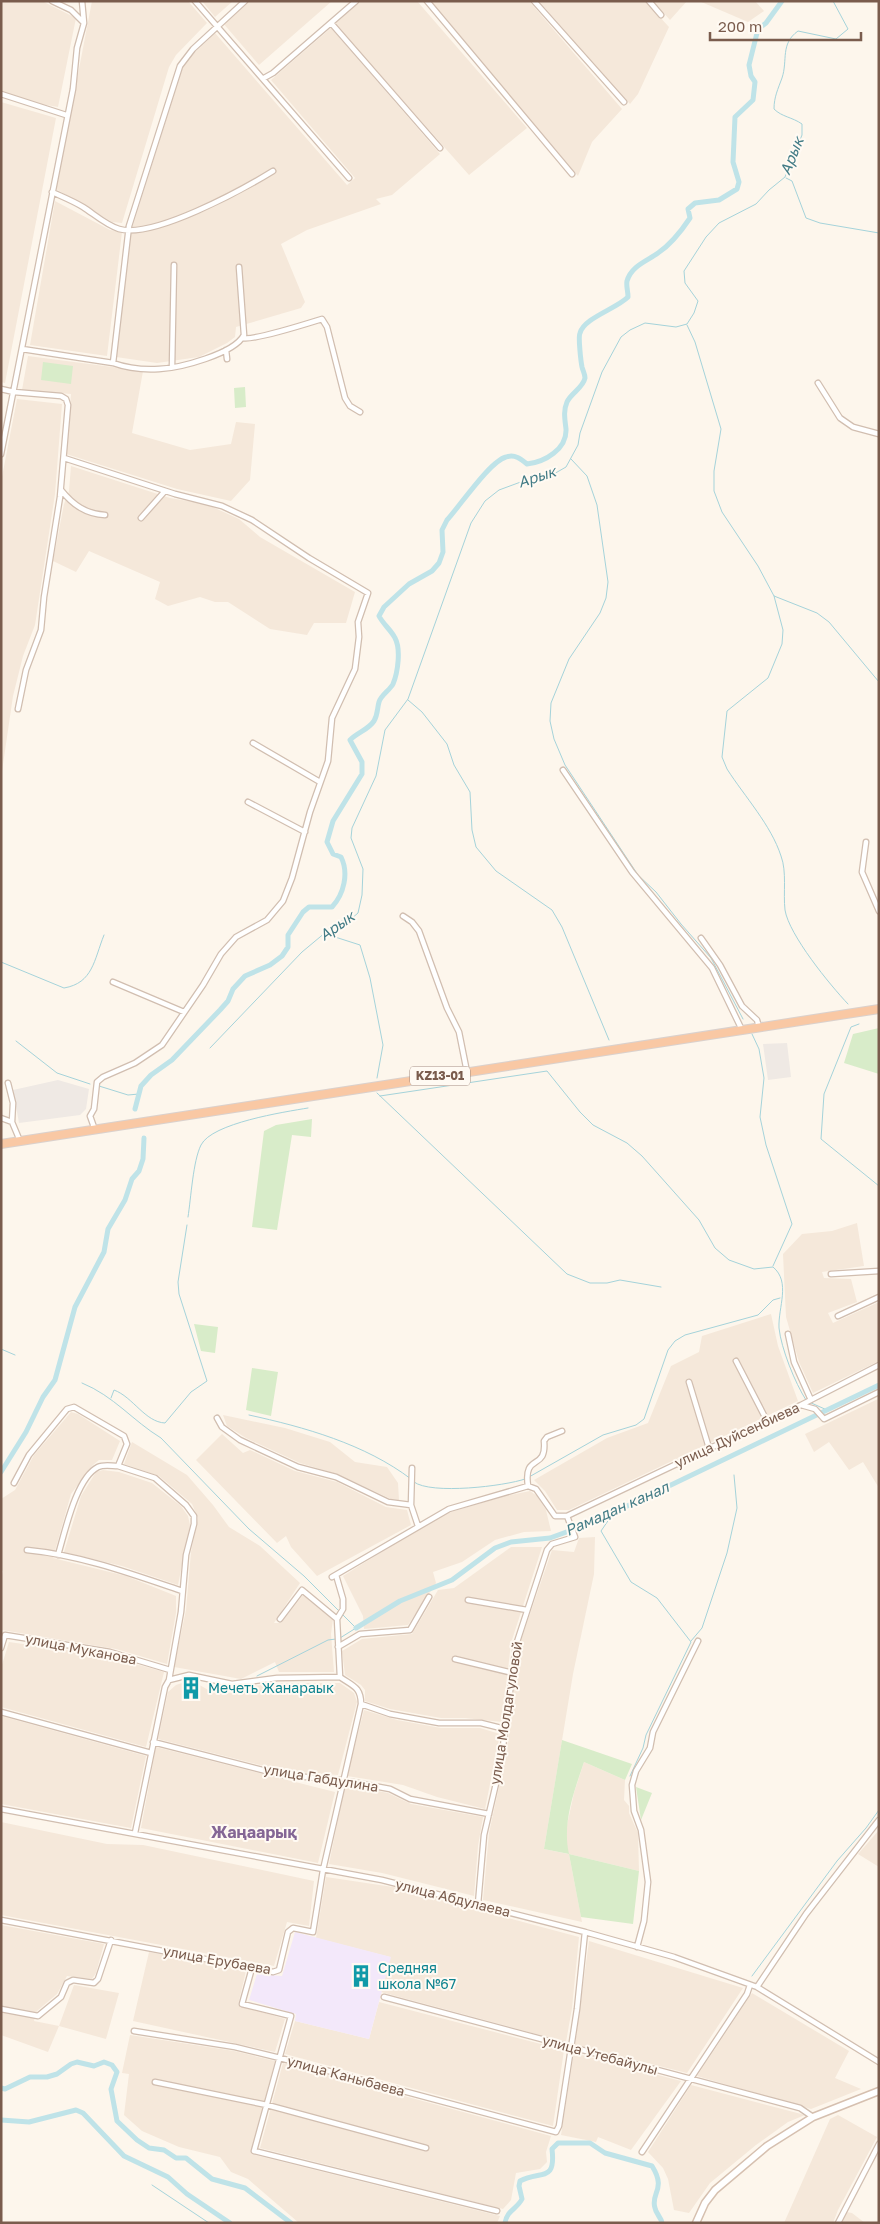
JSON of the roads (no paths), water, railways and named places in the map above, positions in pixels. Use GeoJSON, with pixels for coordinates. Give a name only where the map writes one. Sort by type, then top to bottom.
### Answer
{"type":"FeatureCollection","features":[{"type":"Feature","properties":{"kind":"highway","name":"KZ13-01"},"geometry":{"type":"LineString","coordinates":[[1,1144],[879,1009]]}},
{"type":"Feature","properties":{"kind":"main road"},"geometry":{"type":"LineString","coordinates":[[696,2223],[705,2203],[715,2190],[767,2146],[813,2117],[879,2090]]}},
{"type":"Feature","properties":{"kind":"street"},"geometry":{"type":"LineString","coordinates":[[52,1],[72,10],[84,23]]}},
{"type":"Feature","properties":{"kind":"street"},"geometry":{"type":"LineString","coordinates":[[1,454],[84,23],[82,1]]}},
{"type":"Feature","properties":{"kind":"street"},"geometry":{"type":"LineString","coordinates":[[195,1],[264,78],[349,178]]}},
{"type":"Feature","properties":{"kind":"street"},"geometry":{"type":"LineString","coordinates":[[113,363],[129,231],[180,66],[193,49],[244,1]]}},
{"type":"Feature","properties":{"kind":"street"},"geometry":{"type":"LineString","coordinates":[[264,78],[273,73],[356,1]]}},
{"type":"Feature","properties":{"kind":"street"},"geometry":{"type":"LineString","coordinates":[[427,1],[572,174]]}},
{"type":"Feature","properties":{"kind":"street"},"geometry":{"type":"LineString","coordinates":[[534,1],[624,102]]}},
{"type":"Feature","properties":{"kind":"street"},"geometry":{"type":"LineString","coordinates":[[649,1],[662,15]]}},
{"type":"Feature","properties":{"kind":"street"},"geometry":{"type":"LineString","coordinates":[[331,23],[440,148]]}},
{"type":"Feature","properties":{"kind":"street"},"geometry":{"type":"LineString","coordinates":[[1,94],[66,115]]}},
{"type":"Feature","properties":{"kind":"street"},"geometry":{"type":"LineString","coordinates":[[52,192],[70,200],[116,228],[129,231],[143,229],[187,215],[231,196],[273,171]]}},
{"type":"Feature","properties":{"kind":"street"},"geometry":{"type":"LineString","coordinates":[[172,367],[174,265]]}},
{"type":"Feature","properties":{"kind":"street"},"geometry":{"type":"LineString","coordinates":[[22,349],[142,369],[172,367],[226,350],[243,338],[245,331],[239,267]]}},
{"type":"Feature","properties":{"kind":"street"},"geometry":{"type":"LineString","coordinates":[[243,338],[248,339],[322,319],[327,327],[345,398],[350,406],[360,412]]}},
{"type":"Feature","properties":{"kind":"street"},"geometry":{"type":"LineString","coordinates":[[226,350],[227,359]]}},
{"type":"Feature","properties":{"kind":"street"},"geometry":{"type":"LineString","coordinates":[[818,383],[840,418],[853,427],[879,434]]}},
{"type":"Feature","properties":{"kind":"street"},"geometry":{"type":"LineString","coordinates":[[1,389],[61,396],[68,401],[61,490],[44,597],[41,630],[26,670],[18,709]]}},
{"type":"Feature","properties":{"kind":"street"},"geometry":{"type":"LineString","coordinates":[[64,458],[165,491],[222,506],[240,514],[368,593],[358,622],[359,637],[355,669],[332,718],[328,761],[304,832],[288,890],[277,909],[267,920],[236,938],[221,954],[168,1038],[155,1050],[135,1063],[103,1077],[98,1082],[94,1109],[90,1116],[95,1130]]}},
{"type":"Feature","properties":{"kind":"street"},"geometry":{"type":"LineString","coordinates":[[61,490],[68,499],[88,513],[105,515]]}},
{"type":"Feature","properties":{"kind":"street"},"geometry":{"type":"LineString","coordinates":[[141,518],[165,491]]}},
{"type":"Feature","properties":{"kind":"street"},"geometry":{"type":"LineString","coordinates":[[252,743],[320,782]]}},
{"type":"Feature","properties":{"kind":"street"},"geometry":{"type":"LineString","coordinates":[[563,770],[632,872],[712,968],[742,1030]]}},
{"type":"Feature","properties":{"kind":"street"},"geometry":{"type":"LineString","coordinates":[[248,802],[304,832]]}},
{"type":"Feature","properties":{"kind":"street"},"geometry":{"type":"LineString","coordinates":[[866,842],[862,872],[879,911]]}},
{"type":"Feature","properties":{"kind":"street"},"geometry":{"type":"LineString","coordinates":[[403,916],[412,922],[419,931],[447,1008],[459,1032],[467,1072]]}},
{"type":"Feature","properties":{"kind":"street"},"geometry":{"type":"LineString","coordinates":[[701,938],[720,965],[742,1006],[757,1020],[759,1027]]}},
{"type":"Feature","properties":{"kind":"street"},"geometry":{"type":"LineString","coordinates":[[113,982],[184,1012]]}},
{"type":"Feature","properties":{"kind":"street"},"geometry":{"type":"LineString","coordinates":[[8,1083],[13,1102],[12,1122],[20,1141]]}},
{"type":"Feature","properties":{"kind":"street"},"geometry":{"type":"LineString","coordinates":[[1,1118],[12,1122]]}},
{"type":"Feature","properties":{"kind":"street"},"geometry":{"type":"LineString","coordinates":[[831,1274],[879,1271]]}},
{"type":"Feature","properties":{"kind":"street"},"geometry":{"type":"LineString","coordinates":[[838,1316],[879,1297]]}},
{"type":"Feature","properties":{"kind":"street"},"geometry":{"type":"LineString","coordinates":[[788,1334],[794,1362],[811,1400]]}},
{"type":"Feature","properties":{"kind":"street"},"geometry":{"type":"LineString","coordinates":[[736,1361],[767,1421]]}},
{"type":"Feature","properties":{"kind":"street","name":"улица Дуйсенбиева"},"geometry":{"type":"LineString","coordinates":[[568,1516],[879,1366]]}},
{"type":"Feature","properties":{"kind":"street"},"geometry":{"type":"LineString","coordinates":[[689,1382],[709,1448]]}},
{"type":"Feature","properties":{"kind":"street"},"geometry":{"type":"LineString","coordinates":[[801,1405],[815,1409],[824,1419],[879,1392]]}},
{"type":"Feature","properties":{"kind":"street"},"geometry":{"type":"LineString","coordinates":[[14,1483],[29,1455],[67,1409],[74,1407],[124,1436],[127,1444],[118,1466]]}},
{"type":"Feature","properties":{"kind":"street"},"geometry":{"type":"LineString","coordinates":[[217,1418],[222,1427],[240,1440],[298,1467],[336,1477],[388,1502],[411,1505]]}},
{"type":"Feature","properties":{"kind":"street"},"geometry":{"type":"LineString","coordinates":[[528,1486],[526,1472],[529,1467],[542,1458],[545,1452],[544,1441],[547,1437],[562,1431]]}},
{"type":"Feature","properties":{"kind":"street"},"geometry":{"type":"LineString","coordinates":[[58,1555],[76,1494],[94,1469],[101,1465],[118,1466],[155,1478],[186,1505],[194,1516],[194,1524],[186,1555],[181,1612],[169,1680],[165,1687],[135,1833]]}},
{"type":"Feature","properties":{"kind":"street"},"geometry":{"type":"LineString","coordinates":[[412,1468],[411,1505],[418,1526]]}},
{"type":"Feature","properties":{"kind":"street"},"geometry":{"type":"LineString","coordinates":[[340,1677],[337,1619],[343,1609],[343,1599],[334,1576],[449,1509],[528,1486],[536,1489],[555,1516],[568,1516]]}},
{"type":"Feature","properties":{"kind":"street","name":"улица Молдагуловой"},"geometry":{"type":"LineString","coordinates":[[478,1904],[484,1835],[501,1762],[516,1644],[547,1550],[552,1544],[575,1537],[568,1516]]}},
{"type":"Feature","properties":{"kind":"street"},"geometry":{"type":"LineString","coordinates":[[27,1550],[122,1570],[182,1592]]}},
{"type":"Feature","properties":{"kind":"street"},"geometry":{"type":"LineString","coordinates":[[280,1619],[302,1590],[337,1619]]}},
{"type":"Feature","properties":{"kind":"street"},"geometry":{"type":"LineString","coordinates":[[338,1647],[360,1634],[410,1630],[429,1597]]}},
{"type":"Feature","properties":{"kind":"street"},"geometry":{"type":"LineString","coordinates":[[468,1600],[527,1610]]}},
{"type":"Feature","properties":{"kind":"street","name":"улица Муканова"},"geometry":{"type":"LineString","coordinates":[[1,1648],[5,1635],[110,1652],[170,1670]]}},
{"type":"Feature","properties":{"kind":"street"},"geometry":{"type":"LineString","coordinates":[[637,1947],[644,1921],[648,1882],[641,1830],[634,1811],[632,1784],[636,1771],[650,1748],[654,1732],[698,1641]]}},
{"type":"Feature","properties":{"kind":"street"},"geometry":{"type":"LineString","coordinates":[[455,1659],[513,1673]]}},
{"type":"Feature","properties":{"kind":"street"},"geometry":{"type":"LineString","coordinates":[[169,1680],[189,1675],[232,1684],[277,1678],[340,1677],[356,1687],[361,1694],[361,1704],[390,1714],[439,1723],[480,1723],[506,1729]]}},
{"type":"Feature","properties":{"kind":"street","name":"улица Ерубаева"},"geometry":{"type":"LineString","coordinates":[[1,1920],[273,1972],[278,1970],[288,1932],[293,1928],[313,1932],[323,1870],[342,1780],[361,1704]]}},
{"type":"Feature","properties":{"kind":"street"},"geometry":{"type":"LineString","coordinates":[[1,1712],[151,1753]]}},
{"type":"Feature","properties":{"kind":"street","name":"улица Габдулина"},"geometry":{"type":"LineString","coordinates":[[153,1742],[282,1775],[342,1780],[390,1789],[410,1799],[489,1814]]}},
{"type":"Feature","properties":{"kind":"street","name":"улица Абдулаева"},"geometry":{"type":"LineString","coordinates":[[1,1809],[382,1880],[674,1957],[757,1987],[879,2062]]}},
{"type":"Feature","properties":{"kind":"street"},"geometry":{"type":"LineString","coordinates":[[757,1987],[806,1914],[879,1820]]}},
{"type":"Feature","properties":{"kind":"street"},"geometry":{"type":"LineString","coordinates":[[570,2048],[585,1932]]}},
{"type":"Feature","properties":{"kind":"street"},"geometry":{"type":"LineString","coordinates":[[1,2008],[38,2016],[61,1997],[67,1983],[73,1980],[94,1983],[98,1978],[111,1940]]}},
{"type":"Feature","properties":{"kind":"street"},"geometry":{"type":"LineString","coordinates":[[252,1968],[242,2004],[291,2016],[254,2151],[498,2211]]}},
{"type":"Feature","properties":{"kind":"street"},"geometry":{"type":"LineString","coordinates":[[642,2152],[746,1994],[750,1985]]}},
{"type":"Feature","properties":{"kind":"street","name":"улица Утебайулы"},"geometry":{"type":"LineString","coordinates":[[384,1998],[800,2108],[813,2117]]}},
{"type":"Feature","properties":{"kind":"street","name":"улица Каныбаева"},"geometry":{"type":"LineString","coordinates":[[134,2030],[235,2047],[556,2132],[559,2126],[570,2048]]}},
{"type":"Feature","properties":{"kind":"street"},"geometry":{"type":"LineString","coordinates":[[155,2082],[267,2105],[426,2148]]}},
{"type":"Feature","properties":{"kind":"street"},"geometry":{"type":"LineString","coordinates":[[838,2223],[879,2144]]}},
{"type":"Feature","properties":{"kind":"waterway"},"geometry":{"type":"LineString","coordinates":[[135,1109],[141,1086],[151,1075],[172,1060],[220,1010],[228,1001],[233,989],[245,976],[270,965],[282,956],[288,947],[288,935],[303,912],[309,907],[332,907],[340,896],[345,870],[341,857],[333,854],[327,842],[333,821],[362,774],[362,762],[350,740],[369,727],[374,721],[380,699],[393,684],[397,667],[397,643],[379,616],[384,607],[409,584],[432,571],[439,563],[443,552],[442,530],[447,520],[475,485],[499,460],[512,456],[518,457],[527,464],[534,463],[548,457],[559,448],[565,436],[567,402],[582,385],[585,378],[579,344],[579,335],[583,328],[594,318],[628,297],[627,281],[632,271],[662,250],[676,237],[690,218],[688,209],[695,203],[719,200],[737,189],[739,182],[733,162],[735,117],[753,100],[755,82],[751,76],[749,65],[758,29],[766,23],[782,1]]}},
{"type":"Feature","properties":{"kind":"waterway","name":"Арык"},"geometry":{"type":"LineString","coordinates":[[210,1048],[302,952],[338,922],[351,919],[358,913],[362,895],[363,869],[351,838],[352,828],[376,776],[385,730],[408,699],[471,523],[485,501],[499,490],[537,476],[552,475],[566,467],[578,445],[580,433],[602,372],[621,337],[630,330],[645,323],[676,327],[687,324],[694,313],[698,301],[685,283],[684,271],[706,237],[719,223],[756,204],[785,177],[802,135],[802,124],[780,114],[774,109],[775,97],[784,71],[785,53],[789,41],[798,31],[836,39],[848,29],[833,1]]}},
{"type":"Feature","properties":{"kind":"waterway"},"geometry":{"type":"LineString","coordinates":[[786,178],[792,181],[806,218],[820,223],[879,233]]}},
{"type":"Feature","properties":{"kind":"waterway"},"geometry":{"type":"LineString","coordinates":[[687,325],[695,342],[721,429],[714,471],[714,491],[722,512],[758,566],[774,596],[817,613],[829,622],[879,682]]}},
{"type":"Feature","properties":{"kind":"waterway"},"geometry":{"type":"LineString","coordinates":[[571,459],[587,476],[597,505],[608,582],[606,598],[600,613],[569,659],[551,703],[550,721],[554,739],[565,765],[638,875],[656,892],[711,958],[743,1019]]}},
{"type":"Feature","properties":{"kind":"waterway"},"geometry":{"type":"LineString","coordinates":[[774,596],[783,630],[782,644],[768,678],[727,711],[722,757],[727,769],[764,822],[777,845],[784,869],[785,910],[794,933],[821,972],[848,1004]]}},
{"type":"Feature","properties":{"kind":"waterway"},"geometry":{"type":"LineString","coordinates":[[408,700],[422,712],[447,744],[454,765],[470,792],[472,830],[476,847],[496,871],[552,910],[562,927],[609,1040]]}},
{"type":"Feature","properties":{"kind":"waterway"},"geometry":{"type":"LineString","coordinates":[[329,929],[332,936],[360,945],[370,978],[383,1045],[377,1078]]}},
{"type":"Feature","properties":{"kind":"waterway"},"geometry":{"type":"LineString","coordinates":[[1,962],[64,988],[74,985],[87,976],[95,961],[104,935]]}},
{"type":"Feature","properties":{"kind":"waterway"},"geometry":{"type":"LineString","coordinates":[[859,1024],[851,1027],[824,1094],[821,1139],[879,1186]]}},
{"type":"Feature","properties":{"kind":"waterway"},"geometry":{"type":"LineString","coordinates":[[752,1034],[759,1049],[764,1078],[760,1117],[766,1145],[792,1224],[773,1266]]}},
{"type":"Feature","properties":{"kind":"waterway"},"geometry":{"type":"LineString","coordinates":[[16,1041],[57,1073],[90,1084]]}},
{"type":"Feature","properties":{"kind":"waterway"},"geometry":{"type":"LineString","coordinates":[[380,1096],[547,1071],[593,1125],[627,1143],[642,1156],[699,1220],[715,1248],[729,1260],[754,1269],[773,1267],[778,1273],[783,1287],[779,1320],[780,1336],[789,1365],[806,1400]]}},
{"type":"Feature","properties":{"kind":"waterway"},"geometry":{"type":"LineString","coordinates":[[99,1086],[128,1095],[139,1094]]}},
{"type":"Feature","properties":{"kind":"waterway"},"geometry":{"type":"LineString","coordinates":[[377,1093],[567,1274],[590,1283],[607,1283],[620,1280],[661,1287]]}},
{"type":"Feature","properties":{"kind":"waterway"},"geometry":{"type":"LineString","coordinates":[[188,1217],[196,1160],[201,1145],[208,1137],[219,1130],[250,1120],[308,1108]]}},
{"type":"Feature","properties":{"kind":"waterway"},"geometry":{"type":"LineString","coordinates":[[1,1472],[26,1432],[43,1397],[55,1380],[75,1307],[104,1252],[108,1229],[125,1200],[132,1179],[139,1171],[143,1159],[144,1138]]}},
{"type":"Feature","properties":{"kind":"waterway"},"geometry":{"type":"LineString","coordinates":[[111,1398],[114,1390],[121,1393],[145,1414],[158,1422],[165,1423],[191,1392],[207,1381],[179,1294],[178,1282],[187,1225]]}},
{"type":"Feature","properties":{"kind":"waterway"},"geometry":{"type":"LineString","coordinates":[[529,1477],[603,1435],[636,1425],[644,1419],[668,1350],[675,1341],[685,1335],[758,1315],[773,1300],[780,1298]]}},
{"type":"Feature","properties":{"kind":"waterway"},"geometry":{"type":"LineString","coordinates":[[1,1349],[15,1355]]}},
{"type":"Feature","properties":{"kind":"waterway"},"geometry":{"type":"LineString","coordinates":[[82,1383],[104,1395],[161,1438],[249,1529],[304,1576],[356,1628],[340,1638]]}},
{"type":"Feature","properties":{"kind":"waterway","name":"Рамадан канал"},"geometry":{"type":"LineString","coordinates":[[356,1628],[400,1601],[452,1580],[495,1548],[511,1542],[550,1538],[594,1522],[879,1385]]}},
{"type":"Feature","properties":{"kind":"waterway"},"geometry":{"type":"LineString","coordinates":[[809,1402],[827,1410]]}},
{"type":"Feature","properties":{"kind":"waterway"},"geometry":{"type":"LineString","coordinates":[[249,1415],[333,1438],[374,1456],[411,1479]]}},
{"type":"Feature","properties":{"kind":"waterway"},"geometry":{"type":"LineString","coordinates":[[691,1641],[702,1628],[727,1553],[737,1508],[734,1475]]}},
{"type":"Feature","properties":{"kind":"waterway"},"geometry":{"type":"LineString","coordinates":[[414,1482],[423,1486],[451,1489],[502,1484],[525,1479]]}},
{"type":"Feature","properties":{"kind":"waterway"},"geometry":{"type":"LineString","coordinates":[[614,1512],[601,1531],[631,1582],[657,1598],[691,1642],[646,1735],[643,1748],[630,1776]]}},
{"type":"Feature","properties":{"kind":"waterway"},"geometry":{"type":"LineString","coordinates":[[257,1676],[328,1640],[336,1639]]}},
{"type":"Feature","properties":{"kind":"waterway"},"geometry":{"type":"LineString","coordinates":[[752,1976],[837,1861],[879,1810]]}},
{"type":"Feature","properties":{"kind":"waterway"},"geometry":{"type":"LineString","coordinates":[[1,2088],[5,2089],[30,2077],[47,2077],[57,2074],[77,2062],[94,2066],[104,2062],[112,2065],[117,2072],[111,2089],[117,2121],[137,2140],[149,2148],[164,2150],[176,2158],[186,2158],[212,2179],[245,2188],[291,2223]]}},
{"type":"Feature","properties":{"kind":"waterway"},"geometry":{"type":"LineString","coordinates":[[1,2120],[29,2122],[76,2110],[83,2113],[124,2156],[168,2177],[187,2194],[230,2223]]}},
{"type":"Feature","properties":{"kind":"waterway"},"geometry":{"type":"LineString","coordinates":[[505,2223],[510,2212],[522,2199],[519,2186],[520,2181],[545,2174],[549,2171],[553,2160],[552,2149],[558,2143],[590,2143],[605,2153],[652,2166],[658,2181],[654,2203],[662,2223]]}},
{"type":"Feature","properties":{"kind":"waterway"},"geometry":{"type":"LineString","coordinates":[[152,2185],[209,2223]]}},
{"type":"Feature","properties":{"kind":"place","name":"Мечеть Жанараык"},"geometry":{"type":"Point","coordinates":[191,1688]}},
{"type":"Feature","properties":{"kind":"place","name":"Средняя школа №67"},"geometry":{"type":"Point","coordinates":[361,1976]}},
{"type":"Feature","properties":{"kind":"district","name":"Жаңаарық"},"geometry":{"type":"Point","coordinates":[254,1832]}}]}
